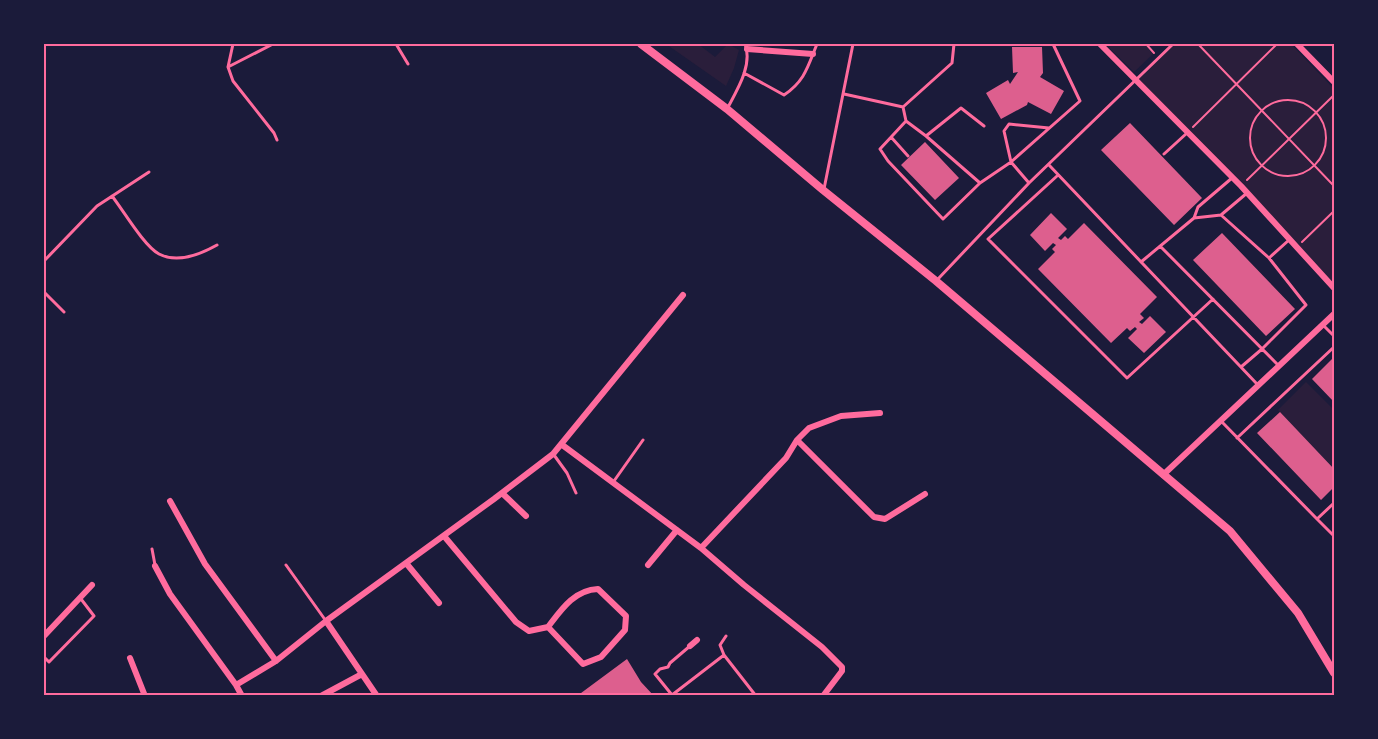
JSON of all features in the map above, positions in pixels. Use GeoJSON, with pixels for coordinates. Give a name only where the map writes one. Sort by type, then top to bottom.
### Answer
{"type":"FeatureCollection","features":[{"type":"Feature","properties":{"kind":"street"},"geometry":{"type":"LineString","coordinates":[[640,44],[727,109],[936,281],[1230,531],[1298,613],[1335,673]]}},
{"type":"Feature","properties":{"kind":"street"},"geometry":{"type":"LineString","coordinates":[[1100,44],[1241,186],[1335,288]]}},
{"type":"Feature","properties":{"kind":"street"},"geometry":{"type":"LineString","coordinates":[[1297,44],[1335,82]]}},
{"type":"Feature","properties":{"kind":"street"},"geometry":{"type":"LineString","coordinates":[[746,46],[813,54]]}},
{"type":"Feature","properties":{"kind":"street"},"geometry":{"type":"LineString","coordinates":[[236,685],[276,660],[553,454],[682,295]]}},
{"type":"Feature","properties":{"kind":"street"},"geometry":{"type":"LineString","coordinates":[[1163,475],[1335,314]]}},
{"type":"Feature","properties":{"kind":"street"},"geometry":{"type":"LineString","coordinates":[[701,548],[786,458],[797,440],[809,428],[841,416],[880,413]]}},
{"type":"Feature","properties":{"kind":"street"},"geometry":{"type":"LineString","coordinates":[[797,440],[874,516],[885,519],[925,494]]}},
{"type":"Feature","properties":{"kind":"street"},"geometry":{"type":"LineString","coordinates":[[561,444],[701,548],[822,647],[842,667],[842,671],[824,695]]}},
{"type":"Feature","properties":{"kind":"street"},"geometry":{"type":"LineString","coordinates":[[502,493],[526,516]]}},
{"type":"Feature","properties":{"kind":"street"},"geometry":{"type":"LineString","coordinates":[[170,501],[205,564],[276,660]]}},
{"type":"Feature","properties":{"kind":"street"},"geometry":{"type":"LineString","coordinates":[[648,566],[677,530]]}},
{"type":"Feature","properties":{"kind":"street"},"geometry":{"type":"LineString","coordinates":[[444,536],[516,622],[529,631],[548,627],[575,597],[597,589],[626,616],[625,630],[601,657],[583,664],[548,627]]}},
{"type":"Feature","properties":{"kind":"street"},"geometry":{"type":"LineString","coordinates":[[406,563],[439,603]]}},
{"type":"Feature","properties":{"kind":"street"},"geometry":{"type":"LineString","coordinates":[[155,566],[170,594],[242,696]]}},
{"type":"Feature","properties":{"kind":"street"},"geometry":{"type":"LineString","coordinates":[[44,636],[92,585]]}},
{"type":"Feature","properties":{"kind":"street"},"geometry":{"type":"LineString","coordinates":[[326,621],[377,696]]}},
{"type":"Feature","properties":{"kind":"street"},"geometry":{"type":"LineString","coordinates":[[690,646],[697,640]]}},
{"type":"Feature","properties":{"kind":"street"},"geometry":{"type":"LineString","coordinates":[[130,658],[145,696]]}},
{"type":"Feature","properties":{"kind":"street"},"geometry":{"type":"LineString","coordinates":[[321,696],[362,674]]}},
{"type":"Feature","properties":{"kind":"lane"},"geometry":{"type":"LineString","coordinates":[[233,44],[228,67],[233,81],[277,140]]}},
{"type":"Feature","properties":{"kind":"lane"},"geometry":{"type":"LineString","coordinates":[[228,67],[273,44]]}},
{"type":"Feature","properties":{"kind":"lane"},"geometry":{"type":"LineString","coordinates":[[396,44],[408,64]]}},
{"type":"Feature","properties":{"kind":"lane"},"geometry":{"type":"LineString","coordinates":[[744,73],[784,95],[795,87],[807,71],[817,44]]}},
{"type":"Feature","properties":{"kind":"lane"},"geometry":{"type":"LineString","coordinates":[[823,190],[853,44]]}},
{"type":"Feature","properties":{"kind":"lane"},"geometry":{"type":"LineString","coordinates":[[903,107],[952,63],[954,44]]}},
{"type":"Feature","properties":{"kind":"lane"},"geometry":{"type":"LineString","coordinates":[[906,121],[880,149],[888,161],[943,219],[980,183],[1011,162],[1080,101],[1053,44]]}},
{"type":"Feature","properties":{"kind":"lane"},"geometry":{"type":"LineString","coordinates":[[936,281],[1029,183],[1173,44]]}},
{"type":"Feature","properties":{"kind":"lane"},"geometry":{"type":"LineString","coordinates":[[727,109],[744,73],[746,46]]}},
{"type":"Feature","properties":{"kind":"lane"},"geometry":{"type":"LineString","coordinates":[[844,94],[903,107]]}},
{"type":"Feature","properties":{"kind":"lane"},"geometry":{"type":"LineString","coordinates":[[903,107],[906,121],[980,183]]}},
{"type":"Feature","properties":{"kind":"lane"},"geometry":{"type":"LineString","coordinates":[[926,136],[961,108],[984,126]]}},
{"type":"Feature","properties":{"kind":"lane"},"geometry":{"type":"LineString","coordinates":[[1029,183],[1011,162],[1004,131],[1009,124],[1049,128]]}},
{"type":"Feature","properties":{"kind":"lane"},"geometry":{"type":"LineString","coordinates":[[1164,154],[1187,133]]}},
{"type":"Feature","properties":{"kind":"lane"},"geometry":{"type":"LineString","coordinates":[[891,137],[908,156]]}},
{"type":"Feature","properties":{"kind":"lane"},"geometry":{"type":"LineString","coordinates":[[1048,165],[1258,385]]}},
{"type":"Feature","properties":{"kind":"lane"},"geometry":{"type":"LineString","coordinates":[[44,261],[97,206],[149,172]]}},
{"type":"Feature","properties":{"kind":"lane"},"geometry":{"type":"LineString","coordinates":[[1057,176],[988,239],[1127,378],[1194,319],[1213,299]]}},
{"type":"Feature","properties":{"kind":"lane"},"geometry":{"type":"LineString","coordinates":[[1141,262],[1194,218],[1198,207],[1232,178]]}},
{"type":"Feature","properties":{"kind":"lane"},"geometry":{"type":"LineString","coordinates":[[1194,218],[1221,215],[1247,193]]}},
{"type":"Feature","properties":{"kind":"lane"},"geometry":{"type":"LineString","coordinates":[[112,196],[138,232],[160,254],[175,258],[199,255],[217,245]]}},
{"type":"Feature","properties":{"kind":"lane"},"geometry":{"type":"LineString","coordinates":[[1221,215],[1269,258],[1306,305],[1241,367]]}},
{"type":"Feature","properties":{"kind":"lane"},"geometry":{"type":"LineString","coordinates":[[1269,258],[1289,240]]}},
{"type":"Feature","properties":{"kind":"lane"},"geometry":{"type":"LineString","coordinates":[[1160,246],[1279,366]]}},
{"type":"Feature","properties":{"kind":"lane"},"geometry":{"type":"LineString","coordinates":[[44,292],[64,312]]}},
{"type":"Feature","properties":{"kind":"lane"},"geometry":{"type":"LineString","coordinates":[[1323,325],[1335,336]]}},
{"type":"Feature","properties":{"kind":"lane"},"geometry":{"type":"LineString","coordinates":[[1237,438],[1335,347]]}},
{"type":"Feature","properties":{"kind":"lane"},"geometry":{"type":"LineString","coordinates":[[1220,421],[1334,535]]}},
{"type":"Feature","properties":{"kind":"lane"},"geometry":{"type":"LineString","coordinates":[[612,482],[643,440]]}},
{"type":"Feature","properties":{"kind":"lane"},"geometry":{"type":"LineString","coordinates":[[553,454],[567,473],[576,493]]}},
{"type":"Feature","properties":{"kind":"lane"},"geometry":{"type":"LineString","coordinates":[[1317,519],[1335,503]]}},
{"type":"Feature","properties":{"kind":"lane"},"geometry":{"type":"LineString","coordinates":[[152,549],[155,566]]}},
{"type":"Feature","properties":{"kind":"lane"},"geometry":{"type":"LineString","coordinates":[[286,565],[326,621]]}},
{"type":"Feature","properties":{"kind":"lane"},"geometry":{"type":"LineString","coordinates":[[44,657],[49,662],[94,616],[80,598]]}},
{"type":"Feature","properties":{"kind":"lane"},"geometry":{"type":"LineString","coordinates":[[726,636],[720,645],[724,655],[755,694],[749,696]]}},
{"type":"Feature","properties":{"kind":"lane"},"geometry":{"type":"LineString","coordinates":[[690,646],[669,663],[668,667],[660,669],[656,674],[672,695],[724,655]]}},
{"type":"Feature","properties":{"kind":"path"},"geometry":{"type":"LineString","coordinates":[[1146,44],[1158,58]]}},
{"type":"Feature","properties":{"kind":"path"},"geometry":{"type":"LineString","coordinates":[[1198,44],[1335,186]]}},
{"type":"Feature","properties":{"kind":"path"},"geometry":{"type":"LineString","coordinates":[[1187,133],[1276,44]]}},
{"type":"Feature","properties":{"kind":"path"},"geometry":{"type":"LineString","coordinates":[[1241,186],[1335,96]]}},
{"type":"Feature","properties":{"kind":"path"},"geometry":{"type":"LineString","coordinates":[[1292,100],[1307,105],[1316,112],[1324,124],[1326,137],[1323,153],[1315,165],[1291,176],[1277,174],[1262,165],[1253,153],[1250,138],[1253,123],[1262,110],[1276,102],[1292,100]]}},
{"type":"Feature","properties":{"kind":"path"},"geometry":{"type":"LineString","coordinates":[[1296,248],[1335,211]]}},
{"type":"Feature","properties":{"kind":"shaded area"},"geometry":{"type":"Polygon","coordinates":[[[666,44],[698,44],[715,57],[728,44],[739,50],[726,86],[666,44]]]}},
{"type":"Feature","properties":{"kind":"shaded area"},"geometry":{"type":"Polygon","coordinates":[[[1105,44],[1144,44],[1153,54],[1134,72],[1105,44]]]}},
{"type":"Feature","properties":{"kind":"shaded area"},"geometry":{"type":"Polygon","coordinates":[[[1174,44],[1197,44],[1215,60],[1199,44],[1291,44],[1334,89],[1334,289],[1136,79],[1174,44]]]}},
{"type":"Feature","properties":{"kind":"shaded area"},"geometry":{"type":"Polygon","coordinates":[[[1306,382],[1334,410],[1334,471],[1278,410],[1306,382]]]}},
{"type":"Feature","properties":{"kind":"building"},"geometry":{"type":"Polygon","coordinates":[[[1012,47],[1042,47],[1043,73],[1040,77],[1064,91],[1051,114],[1028,102],[1027,105],[1001,119],[986,93],[1008,80],[1010,84],[1018,72],[1013,73],[1012,47]]]}},
{"type":"Feature","properties":{"kind":"building"},"geometry":{"type":"Polygon","coordinates":[[[1130,123],[1202,198],[1174,225],[1101,150],[1130,123]]]}},
{"type":"Feature","properties":{"kind":"building"},"geometry":{"type":"Polygon","coordinates":[[[925,142],[959,178],[935,200],[901,165],[925,142]]]}},
{"type":"Feature","properties":{"kind":"building"},"geometry":{"type":"Polygon","coordinates":[[[1051,213],[1067,229],[1058,238],[1061,240],[1065,236],[1068,239],[1084,223],[1157,297],[1140,314],[1144,318],[1139,322],[1142,324],[1150,316],[1166,332],[1144,353],[1128,338],[1137,329],[1135,327],[1130,331],[1127,328],[1111,343],[1038,269],[1055,252],[1052,249],[1056,245],[1053,243],[1045,251],[1030,235],[1051,213]]]}},
{"type":"Feature","properties":{"kind":"building"},"geometry":{"type":"Polygon","coordinates":[[[1222,233],[1295,309],[1266,336],[1193,260],[1222,233]]]}},
{"type":"Feature","properties":{"kind":"building"},"geometry":{"type":"Polygon","coordinates":[[[1334,357],[1334,402],[1312,379],[1334,357]]]}},
{"type":"Feature","properties":{"kind":"building"},"geometry":{"type":"Polygon","coordinates":[[[1280,412],[1334,469],[1334,487],[1321,500],[1257,433],[1280,412]]]}},
{"type":"Feature","properties":{"kind":"building"},"geometry":{"type":"Polygon","coordinates":[[[627,659],[641,682],[654,696],[577,696],[627,659]]]}}]}
